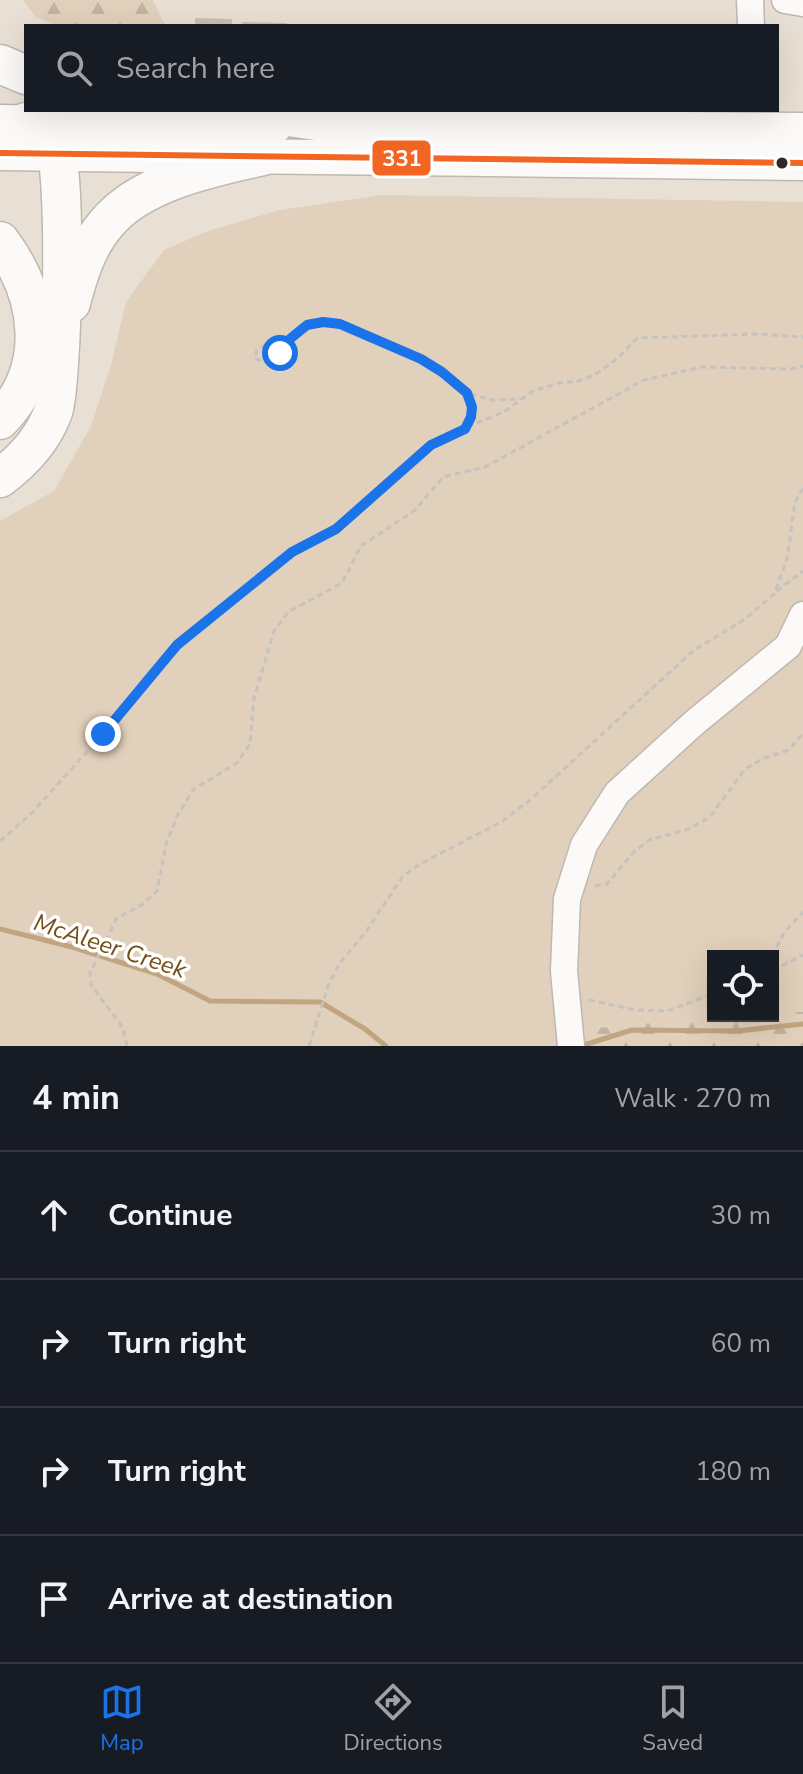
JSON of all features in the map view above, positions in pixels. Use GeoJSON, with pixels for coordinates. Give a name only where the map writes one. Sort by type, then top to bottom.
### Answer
{"type":"FeatureCollection","features":[{"type":"Feature","properties":{"kind":"highway"},"geometry":{"type":"LineString","coordinates":[[0,64],[24,74]]}},
{"type":"Feature","properties":{"kind":"highway"},"geometry":{"type":"LineString","coordinates":[[253,112],[358,127]]}},
{"type":"Feature","properties":{"kind":"highway"},"geometry":{"type":"LineString","coordinates":[[0,478],[25,457],[48,422],[59,387],[61,345],[58,152],[47,134],[13,122]]}},
{"type":"Feature","properties":{"kind":"highway"},"geometry":{"type":"LineString","coordinates":[[61,345],[73,296],[90,250],[105,224],[124,206],[149,191],[190,176],[263,156]]}},
{"type":"Feature","properties":{"kind":"highway"},"geometry":{"type":"LineString","coordinates":[[0,241],[28,290],[36,337],[27,382],[0,420]]}},
{"type":"Feature","properties":{"kind":"main road"},"geometry":{"type":"LineString","coordinates":[[755,120],[765,144],[803,151]]}},
{"type":"Feature","properties":{"kind":"main road"},"geometry":{"type":"LineString","coordinates":[[710,163],[747,142],[755,120]]}},
{"type":"Feature","properties":{"kind":"main road"},"geometry":{"type":"LineString","coordinates":[[13,122],[358,127],[755,120],[803,130]]}},
{"type":"Feature","properties":{"kind":"main road"},"geometry":{"type":"LineString","coordinates":[[0,153],[803,163]]}},
{"type":"Feature","properties":{"kind":"street"},"geometry":{"type":"LineString","coordinates":[[750,0],[751,24]]}},
{"type":"Feature","properties":{"kind":"street"},"geometry":{"type":"LineString","coordinates":[[785,0],[803,3]]}},
{"type":"Feature","properties":{"kind":"street"},"geometry":{"type":"LineString","coordinates":[[570,1040],[564,971],[566,914],[571,884],[584,845],[617,793],[694,723],[788,646],[803,615]]}},
{"type":"Feature","properties":{"kind":"path"},"geometry":{"type":"LineString","coordinates":[[285,343],[273,342],[257,349],[255,359],[267,362],[307,325],[323,322],[340,324],[421,359],[467,393],[492,400],[522,399]]}},
{"type":"Feature","properties":{"kind":"path"},"geometry":{"type":"LineString","coordinates":[[0,841],[30,815],[177,645],[292,552],[336,529],[431,445],[504,412],[533,391],[596,374],[618,358],[637,338],[758,334],[803,337]]}},
{"type":"Feature","properties":{"kind":"path"},"geometry":{"type":"LineString","coordinates":[[127,1046],[123,1028],[91,985],[90,973],[117,918],[142,905],[157,891],[166,844],[178,814],[194,789],[237,763],[250,744],[254,698],[274,631],[288,612],[342,583],[361,546],[415,510],[443,477],[485,467],[644,380],[702,367],[791,369],[803,366]]}},
{"type":"Feature","properties":{"kind":"path"},"geometry":{"type":"LineString","coordinates":[[465,429],[472,407],[467,393]]}},
{"type":"Feature","properties":{"kind":"path"},"geometry":{"type":"LineString","coordinates":[[774,594],[787,559],[795,502],[803,488]]}},
{"type":"Feature","properties":{"kind":"path"},"geometry":{"type":"LineString","coordinates":[[309,1046],[328,986],[339,964],[365,933],[403,876],[503,821],[693,651],[745,619],[803,571]]}},
{"type":"Feature","properties":{"kind":"path"},"geometry":{"type":"LineString","coordinates":[[571,884],[589,887],[607,884],[633,853],[649,840],[689,829],[710,817],[745,769],[762,759],[789,750],[803,733]]}},
{"type":"Feature","properties":{"kind":"path"},"geometry":{"type":"LineString","coordinates":[[775,950],[784,933],[803,912]]}},
{"type":"Feature","properties":{"kind":"path"},"geometry":{"type":"LineString","coordinates":[[779,967],[803,955]]}},
{"type":"Feature","properties":{"kind":"path"},"geometry":{"type":"LineString","coordinates":[[565,995],[636,1010],[667,1011],[707,996]]}},
{"type":"Feature","properties":{"kind":"green space"},"geometry":{"type":"Polygon","coordinates":[[[23,0],[153,0],[164,24],[52,24],[35,16],[23,0]]]}},
{"type":"Feature","properties":{"kind":"green space"},"geometry":{"type":"Polygon","coordinates":[[[382,195],[803,202],[803,1046],[0,1046],[0,521],[54,491],[91,426],[111,365],[126,302],[164,250],[208,231],[280,210],[382,195]]]}},
{"type":"Feature","properties":{"kind":"green space"},"geometry":{"type":"Polygon","coordinates":[[[803,1012],[803,1046],[588,1046],[590,1029],[695,1018],[707,1018],[707,1022],[779,1022],[779,1014],[803,1012]]]}},
{"type":"Feature","properties":{"kind":"building"},"geometry":{"type":"Polygon","coordinates":[[[195,18],[232,19],[232,24],[195,24],[195,18]]]}},
{"type":"Feature","properties":{"kind":"building"},"geometry":{"type":"Polygon","coordinates":[[[242,22],[287,23],[287,24],[242,22]]]}},
{"type":"Feature","properties":{"kind":"waterway","name":"McAleer Creek"},"geometry":{"type":"LineString","coordinates":[[0,929],[72,947],[157,974],[210,1001],[320,1002],[365,1029],[386,1046]]}},
{"type":"Feature","properties":{"kind":"waterway","name":"McAleer Creek"},"geometry":{"type":"LineString","coordinates":[[581,1046],[632,1030],[737,1031],[803,1024]]}},
{"type":"Feature","properties":{"kind":"transit line","name":"331"},"geometry":{"type":"LineString","coordinates":[[0,153],[803,163]]}},
{"type":"Feature","properties":{"kind":"route"},"geometry":{"type":"LineString","coordinates":[[103,734],[177,645],[292,552],[336,529],[431,445],[465,429],[471,417],[472,407],[467,393],[442,372],[421,359],[340,324],[323,322],[307,325],[285,343],[280,353]]}}]}
